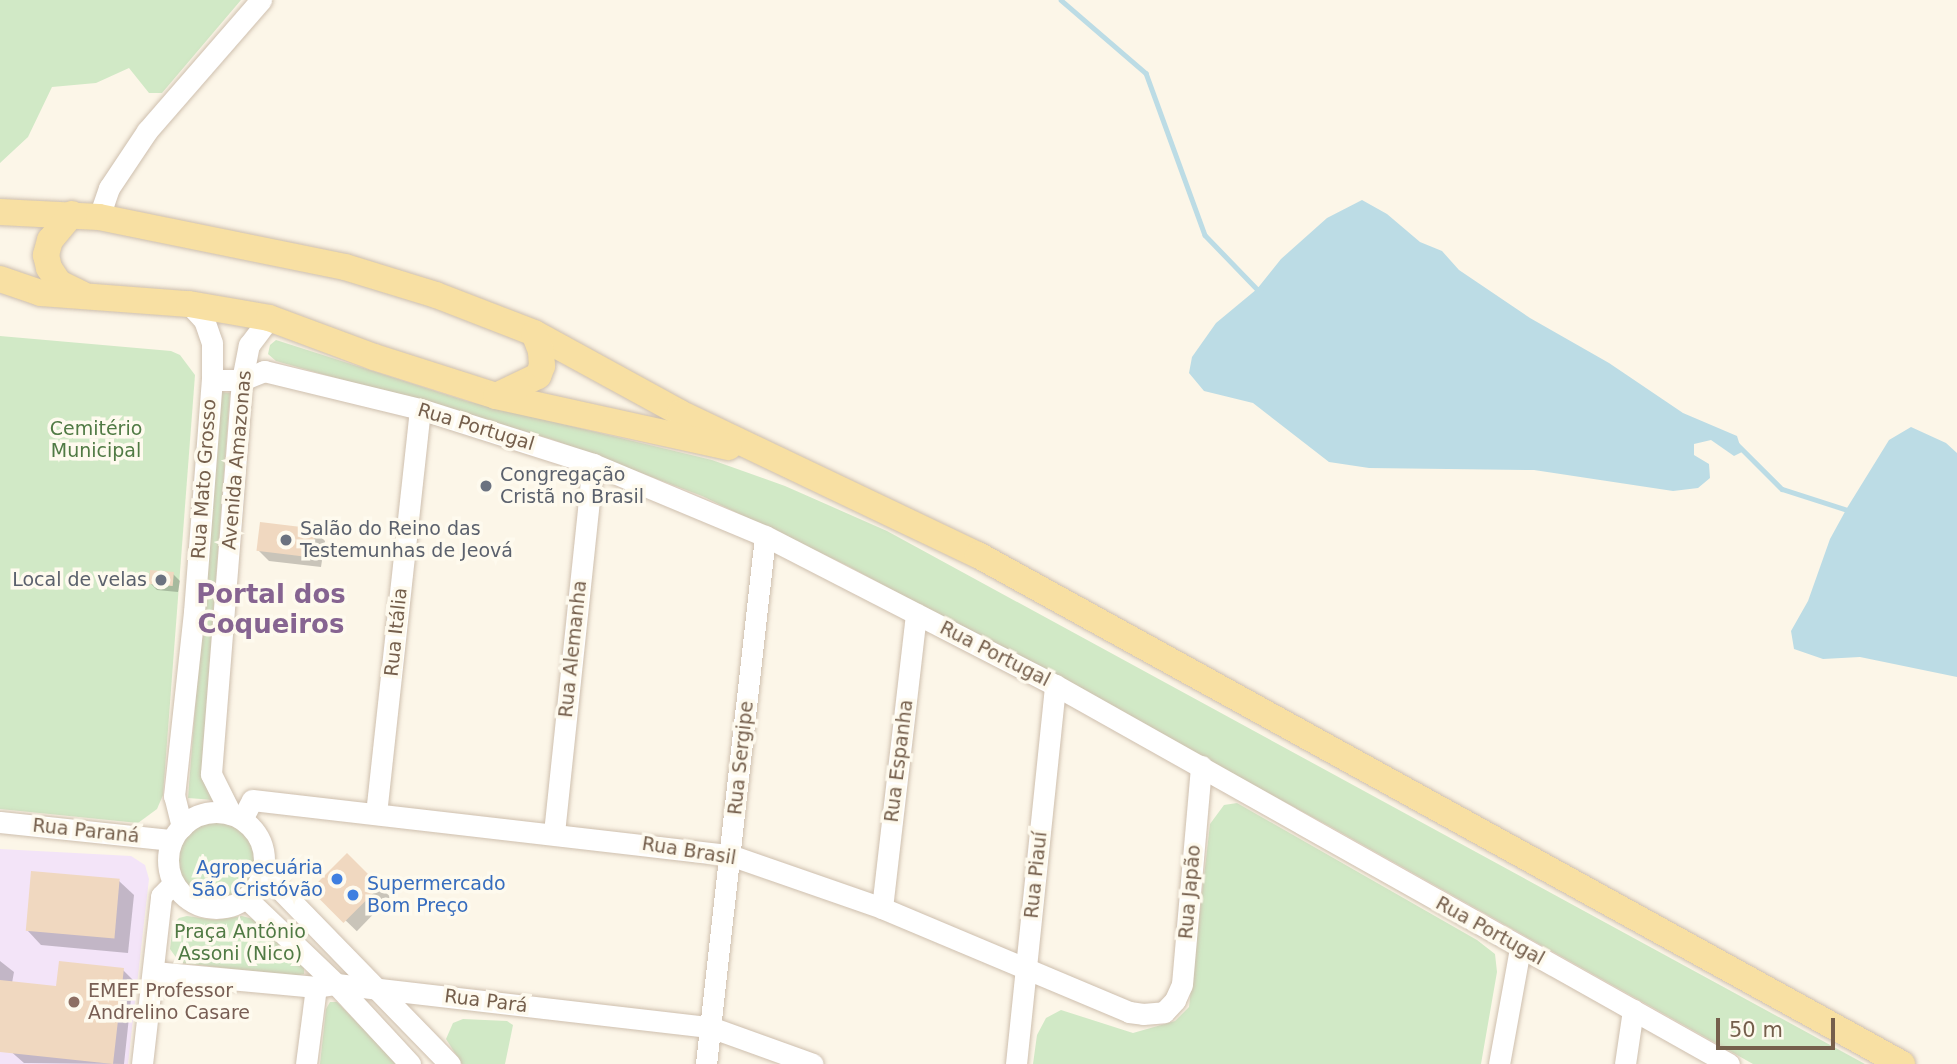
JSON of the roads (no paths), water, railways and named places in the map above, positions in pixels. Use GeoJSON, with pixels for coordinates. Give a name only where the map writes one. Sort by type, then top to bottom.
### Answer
{"type":"FeatureCollection","features":[{"type":"Feature","properties":{"kind":"main road"},"geometry":{"type":"LineString","coordinates":[[0,212],[99,216],[345,267],[436,295],[534,333],[768,456],[978,555],[1902,1064]]}},
{"type":"Feature","properties":{"kind":"main road"},"geometry":{"type":"LineString","coordinates":[[72,214],[50,240],[46,255],[49,268],[60,283],[86,296]]}},
{"type":"Feature","properties":{"kind":"main road"},"geometry":{"type":"LineString","coordinates":[[0,279],[41,293],[189,304],[269,318],[374,357],[496,396],[768,456]]}},
{"type":"Feature","properties":{"kind":"main road"},"geometry":{"type":"LineString","coordinates":[[496,396],[538,376],[541,351],[534,333]]}},
{"type":"Feature","properties":{"kind":"street"},"geometry":{"type":"LineString","coordinates":[[99,216],[109,188],[147,131],[261,0]]}},
{"type":"Feature","properties":{"kind":"street","name":"Rua Mato Grosso"},"geometry":{"type":"LineString","coordinates":[[177,834],[174,796],[194,612],[212,380],[212,343],[204,320],[189,304]]}},
{"type":"Feature","properties":{"kind":"street","name":"Avenida Amazonas"},"geometry":{"type":"LineString","coordinates":[[236,817],[211,774],[242,380],[249,345],[269,318]]}},
{"type":"Feature","properties":{"kind":"street","name":"Rua Portugal"},"geometry":{"type":"LineString","coordinates":[[212,380],[242,380],[264,371],[420,409],[593,464],[765,536],[1055,685],[1729,1064]]}},
{"type":"Feature","properties":{"kind":"street","name":"Rua Itália"},"geometry":{"type":"LineString","coordinates":[[376,814],[420,409]]}},
{"type":"Feature","properties":{"kind":"street","name":"Rua Alemanha"},"geometry":{"type":"LineString","coordinates":[[554,833],[593,464]]}},
{"type":"Feature","properties":{"kind":"street","name":"Rua Sergipe"},"geometry":{"type":"LineString","coordinates":[[706,1064],[765,536]]}},
{"type":"Feature","properties":{"kind":"street","name":"Rua Espanha"},"geometry":{"type":"LineString","coordinates":[[882,908],[916,614]]}},
{"type":"Feature","properties":{"kind":"street","name":"Rua Piauí"},"geometry":{"type":"LineString","coordinates":[[1016,1064],[1055,685]]}},
{"type":"Feature","properties":{"kind":"street","name":"Rua Japão"},"geometry":{"type":"LineString","coordinates":[[1164,1012],[1175,1000],[1182,984],[1201,766]]}},
{"type":"Feature","properties":{"kind":"street","name":"Rua Brasil"},"geometry":{"type":"LineString","coordinates":[[236,817],[252,800],[730,855],[882,908],[1129,1012],[1164,1012]]}},
{"type":"Feature","properties":{"kind":"street"},"geometry":{"type":"LineString","coordinates":[[204,814],[236,817],[258,837],[265,860],[263,872],[254,891],[234,905],[206,907],[193,902],[174,883],[168,854],[177,834],[204,814]]}},
{"type":"Feature","properties":{"kind":"street","name":"Rua Paraná"},"geometry":{"type":"LineString","coordinates":[[0,822],[177,834]]}},
{"type":"Feature","properties":{"kind":"street"},"geometry":{"type":"LineString","coordinates":[[263,872],[450,1064]]}},
{"type":"Feature","properties":{"kind":"street"},"geometry":{"type":"LineString","coordinates":[[142,1064],[161,897],[174,883]]}},
{"type":"Feature","properties":{"kind":"street"},"geometry":{"type":"LineString","coordinates":[[246,898],[326,985],[410,1064]]}},
{"type":"Feature","properties":{"kind":"street"},"geometry":{"type":"LineString","coordinates":[[1499,1064],[1520,948]]}},
{"type":"Feature","properties":{"kind":"street","name":"Rua Pará"},"geometry":{"type":"LineString","coordinates":[[153,972],[376,988],[710,1027],[813,1064]]}},
{"type":"Feature","properties":{"kind":"street"},"geometry":{"type":"LineString","coordinates":[[306,1064],[326,985]]}},
{"type":"Feature","properties":{"kind":"street"},"geometry":{"type":"LineString","coordinates":[[1625,1064],[1633,1010]]}},
{"type":"Feature","properties":{"kind":"water"},"geometry":{"type":"Polygon","coordinates":[[[1362,200],[1387,214],[1420,242],[1442,251],[1459,270],[1530,318],[1609,363],[1683,413],[1737,436],[1742,452],[1734,456],[1711,440],[1694,444],[1694,455],[1709,464],[1710,478],[1698,488],[1673,491],[1534,470],[1369,468],[1329,462],[1253,403],[1204,391],[1189,373],[1192,357],[1216,323],[1257,289],[1281,259],[1327,218],[1362,200]]]}},
{"type":"Feature","properties":{"kind":"water"},"geometry":{"type":"Polygon","coordinates":[[[1911,427],[1946,443],[1957,453],[1957,677],[1860,657],[1823,659],[1794,649],[1791,631],[1808,601],[1830,539],[1889,440],[1911,427]]]}},
{"type":"Feature","properties":{"kind":"waterway"},"geometry":{"type":"LineString","coordinates":[[1061,0],[1146,73],[1205,235],[1257,289],[1262,289]]}},
{"type":"Feature","properties":{"kind":"waterway"},"geometry":{"type":"LineString","coordinates":[[1736,443],[1782,489],[1851,511]]}},
{"type":"Feature","properties":{"kind":"place","name":"Congregação Cristã no Brasil"},"geometry":{"type":"Point","coordinates":[486,486]}},
{"type":"Feature","properties":{"kind":"place","name":"Salão do Reino das Testemunhas de Jeová"},"geometry":{"type":"Point","coordinates":[286,540]}},
{"type":"Feature","properties":{"kind":"place","name":"Local de velas"},"geometry":{"type":"Point","coordinates":[161,580]}},
{"type":"Feature","properties":{"kind":"place","name":"Agropecuária São Cristóvão"},"geometry":{"type":"Point","coordinates":[337,879]}},
{"type":"Feature","properties":{"kind":"place","name":"Supermercado Bom Preço"},"geometry":{"type":"Point","coordinates":[353,895]}},
{"type":"Feature","properties":{"kind":"place","name":"EMEF Professor Andrelino Casare"},"geometry":{"type":"Point","coordinates":[74,1002]}},
{"type":"Feature","properties":{"kind":"district","name":"Portal dos Coqueiros"},"geometry":{"type":"Point","coordinates":[271,610]}},
{"type":"Feature","properties":{"kind":"park label","name":"Cemitério Municipal"},"geometry":{"type":"Point","coordinates":[96,440]}},
{"type":"Feature","properties":{"kind":"park label","name":"Praça Antônio Assoni (Nico)"},"geometry":{"type":"Point","coordinates":[240,943]}}]}
